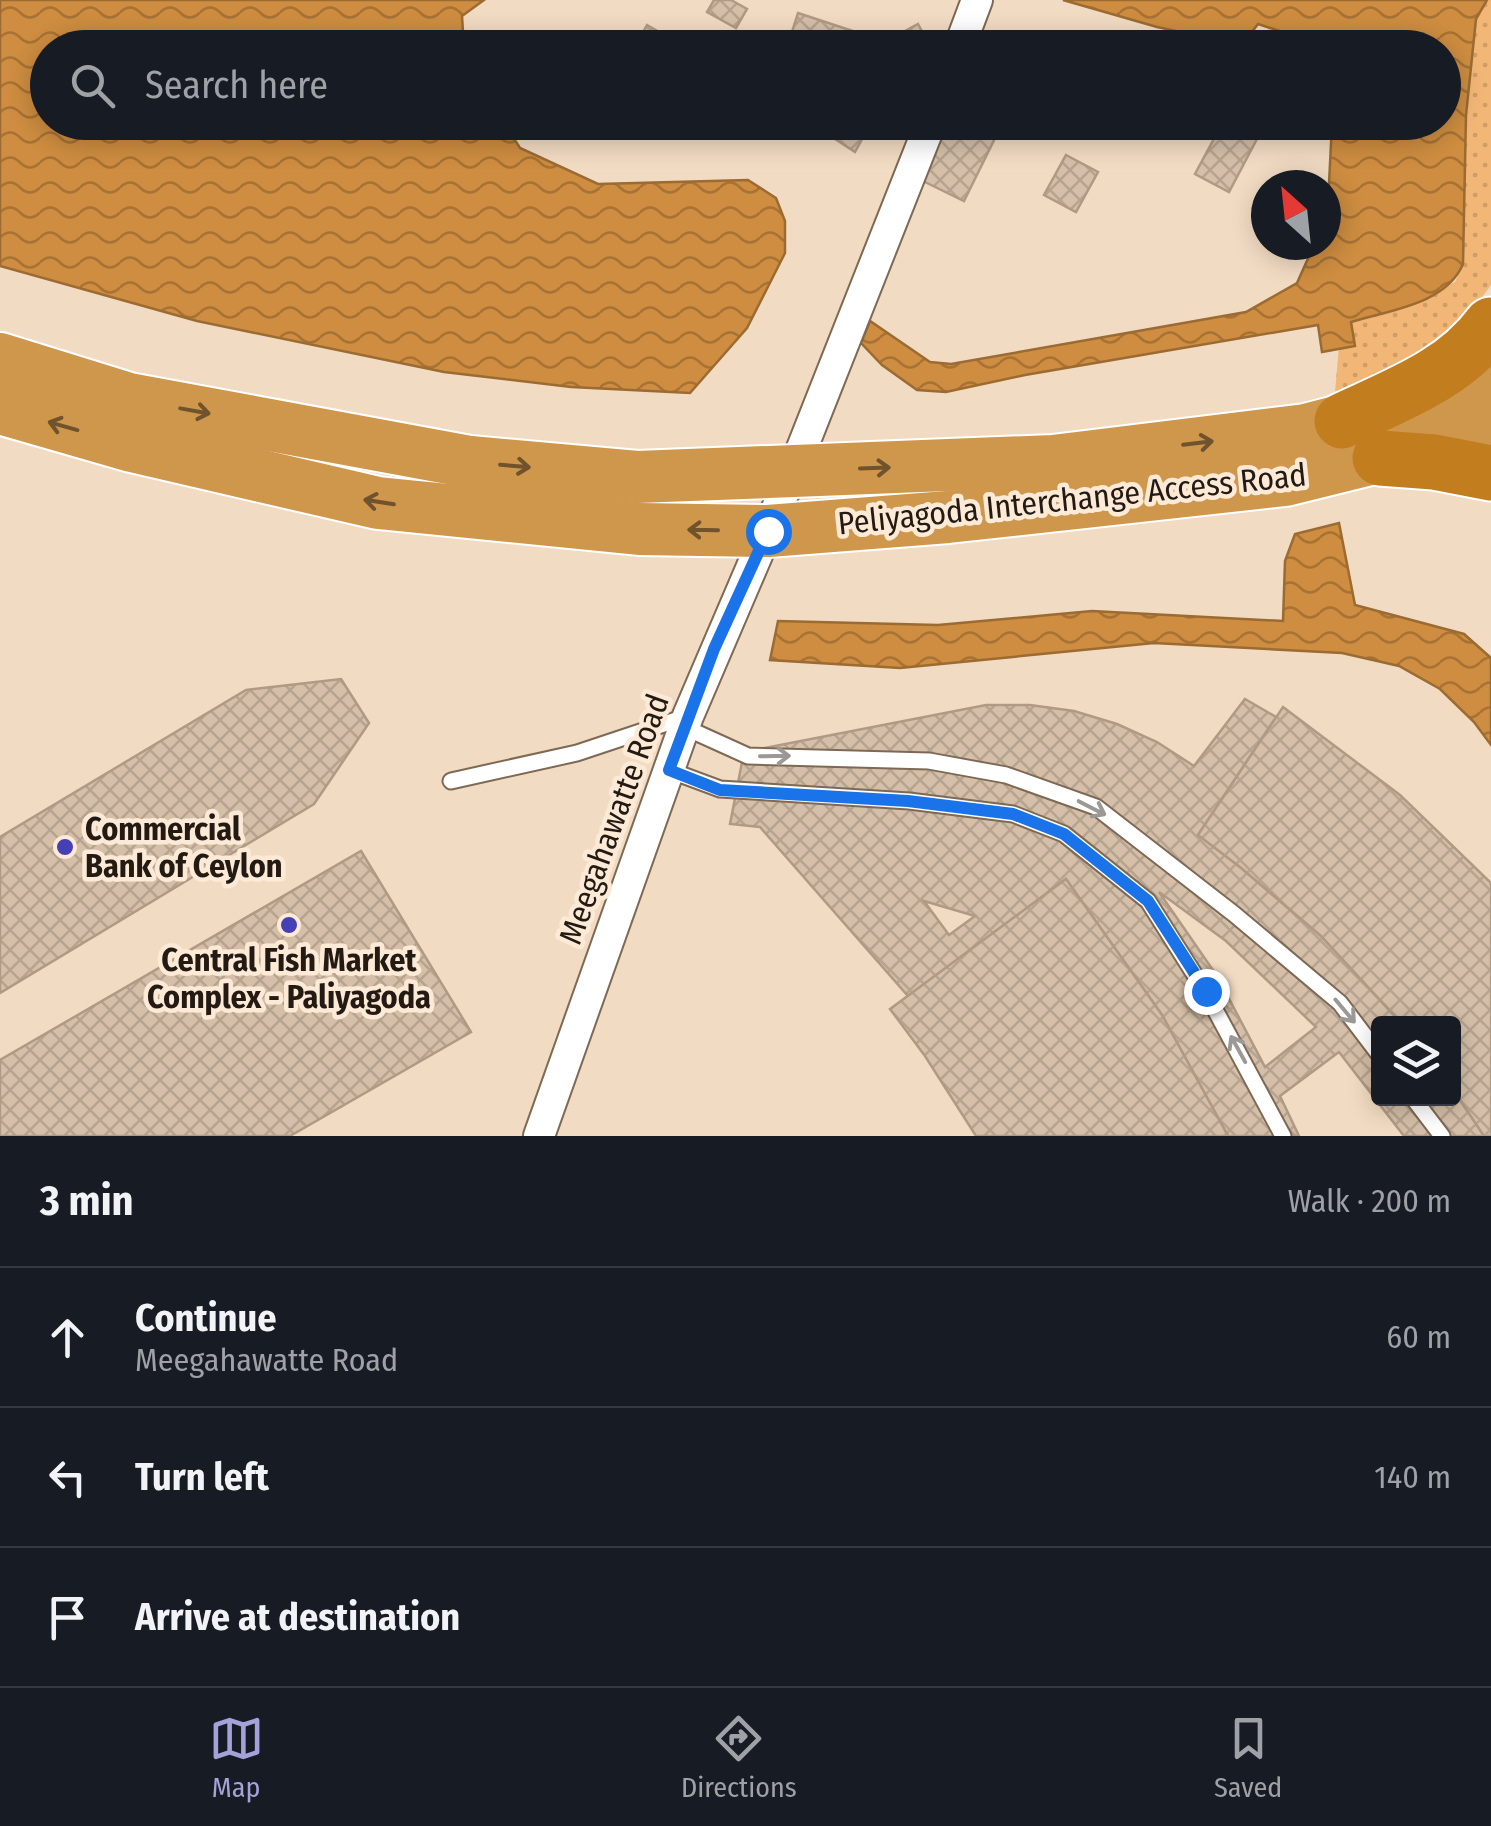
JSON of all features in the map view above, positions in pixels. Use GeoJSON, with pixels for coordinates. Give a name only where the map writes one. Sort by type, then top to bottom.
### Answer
{"type":"FeatureCollection","features":[{"type":"Feature","properties":{"kind":"highway"},"geometry":{"type":"LineString","coordinates":[[1342,421],[1439,374],[1468,354],[1491,325]]}},
{"type":"Feature","properties":{"kind":"highway","name":"Peliyagoda Interchange Access Road"},"geometry":{"type":"LineString","coordinates":[[0,359],[130,399],[470,462],[637,477],[1053,461],[1306,430],[1491,382]]}},
{"type":"Feature","properties":{"kind":"highway","name":"Peliyagoda Interchange Access Road"},"geometry":{"type":"LineString","coordinates":[[0,408],[132,446],[378,503],[640,529],[768,531],[1197,492],[1285,480],[1491,429]]}},
{"type":"Feature","properties":{"kind":"highway"},"geometry":{"type":"LineString","coordinates":[[1380,458],[1434,462],[1491,473]]}},
{"type":"Feature","properties":{"kind":"street"},"geometry":{"type":"LineString","coordinates":[[966,30],[977,0]]}},
{"type":"Feature","properties":{"kind":"street"},"geometry":{"type":"LineString","coordinates":[[793,471],[924,140]]}},
{"type":"Feature","properties":{"kind":"street","name":"Meegahawatte Road"},"geometry":{"type":"LineString","coordinates":[[539,1136],[686,721],[793,471]]}},
{"type":"Feature","properties":{"kind":"lane"},"geometry":{"type":"LineString","coordinates":[[451,780],[577,753],[686,721],[748,756],[928,760],[1006,775],[1096,807],[1234,914],[1340,1003],[1371,1045]]}},
{"type":"Feature","properties":{"kind":"lane"},"geometry":{"type":"LineString","coordinates":[[669,770],[720,790],[944,805],[1013,814],[1064,834],[1148,901],[1206,991],[1283,1136]]}},
{"type":"Feature","properties":{"kind":"lane"},"geometry":{"type":"LineString","coordinates":[[1419,1106],[1442,1136]]}},
{"type":"Feature","properties":{"kind":"shaded area"},"geometry":{"type":"Polygon","coordinates":[[[1487,0],[1491,0],[1491,285],[1467,318],[1393,374],[1335,392],[1339,346],[1351,322],[1455,282],[1463,264],[1466,115],[1476,19],[1487,0]]]}},
{"type":"Feature","properties":{"kind":"water"},"geometry":{"type":"Polygon","coordinates":[[[0,0],[484,0],[462,16],[463,30],[30,30],[30,140],[515,140],[520,148],[598,184],[748,180],[776,198],[785,221],[785,253],[747,328],[690,393],[571,387],[444,372],[197,321],[0,266],[0,0]]]}},
{"type":"Feature","properties":{"kind":"water"},"geometry":{"type":"Polygon","coordinates":[[[1063,0],[1487,0],[1476,19],[1466,115],[1463,264],[1455,277],[1415,304],[1351,322],[1355,346],[1322,352],[1318,325],[946,392],[917,390],[882,365],[861,343],[870,321],[930,362],[951,364],[1246,312],[1297,283],[1307,260],[1341,260],[1341,170],[1330,170],[1331,140],[1461,140],[1461,30],[1276,30],[1258,24],[1253,30],[1171,30],[1063,0]]]}},
{"type":"Feature","properties":{"kind":"water"},"geometry":{"type":"Polygon","coordinates":[[[1339,523],[1355,605],[1464,634],[1491,658],[1491,745],[1440,689],[1399,666],[1342,653],[1154,643],[900,668],[770,660],[778,621],[938,625],[1092,611],[1283,621],[1285,561],[1295,534],[1339,523]]]}},
{"type":"Feature","properties":{"kind":"building"},"geometry":{"type":"Polygon","coordinates":[[[714,0],[731,0],[747,9],[736,28],[707,12],[714,0]]]}},
{"type":"Feature","properties":{"kind":"building"},"geometry":{"type":"Polygon","coordinates":[[[798,13],[850,30],[793,30],[798,13]]]}},
{"type":"Feature","properties":{"kind":"building"},"geometry":{"type":"Polygon","coordinates":[[[837,140],[862,140],[855,152],[837,140]]]}},
{"type":"Feature","properties":{"kind":"building"},"geometry":{"type":"Polygon","coordinates":[[[941,140],[994,140],[964,201],[921,180],[941,140]]]}},
{"type":"Feature","properties":{"kind":"building"},"geometry":{"type":"Polygon","coordinates":[[[1213,140],[1256,140],[1229,192],[1195,174],[1213,140]]]}},
{"type":"Feature","properties":{"kind":"building"},"geometry":{"type":"Polygon","coordinates":[[[1066,155],[1098,172],[1076,212],[1044,195],[1066,155]]]}},
{"type":"Feature","properties":{"kind":"building"},"geometry":{"type":"Polygon","coordinates":[[[341,679],[369,723],[314,804],[0,993],[0,837],[246,690],[341,679]]]}},
{"type":"Feature","properties":{"kind":"building"},"geometry":{"type":"Polygon","coordinates":[[[1245,699],[1276,717],[1198,835],[1321,936],[1395,1016],[1371,1016],[1371,1093],[1339,1052],[1280,1096],[1299,1136],[1228,1136],[1162,1015],[1066,879],[908,996],[760,827],[730,824],[744,752],[986,705],[1074,711],[1157,742],[1194,766],[1245,699]],[[1159,892],[1217,976],[1265,1067],[1316,1027],[1226,941],[1159,892]],[[924,901],[949,935],[975,916],[924,901]]]}},
{"type":"Feature","properties":{"kind":"building"},"geometry":{"type":"Polygon","coordinates":[[[1283,707],[1400,795],[1491,883],[1491,1136],[1484,1136],[1461,1102],[1461,1016],[1395,1016],[1321,936],[1198,835],[1283,707]]]}},
{"type":"Feature","properties":{"kind":"building"},"geometry":{"type":"Polygon","coordinates":[[[361,851],[471,1032],[290,1136],[0,1136],[0,1060],[361,851]]]}},
{"type":"Feature","properties":{"kind":"building"},"geometry":{"type":"Polygon","coordinates":[[[1066,879],[1162,1015],[1228,1136],[976,1136],[890,1009],[1066,879]]]}},
{"type":"Feature","properties":{"kind":"building"},"geometry":{"type":"Polygon","coordinates":[[[1461,1102],[1484,1136],[1404,1136],[1381,1106],[1461,1106],[1461,1102]]]}},
{"type":"Feature","properties":{"kind":"place","name":"Commercial Bank of Ceylon"},"geometry":{"type":"Point","coordinates":[65,847]}},
{"type":"Feature","properties":{"kind":"place","name":"Central Fish Market Complex - Paliyagoda"},"geometry":{"type":"Point","coordinates":[289,925]}},
{"type":"Feature","properties":{"kind":"route"},"geometry":{"type":"LineString","coordinates":[[768,531],[714,649],[669,770],[720,790],[908,801],[1013,814],[1064,834],[1148,901],[1206,991]]}}]}
